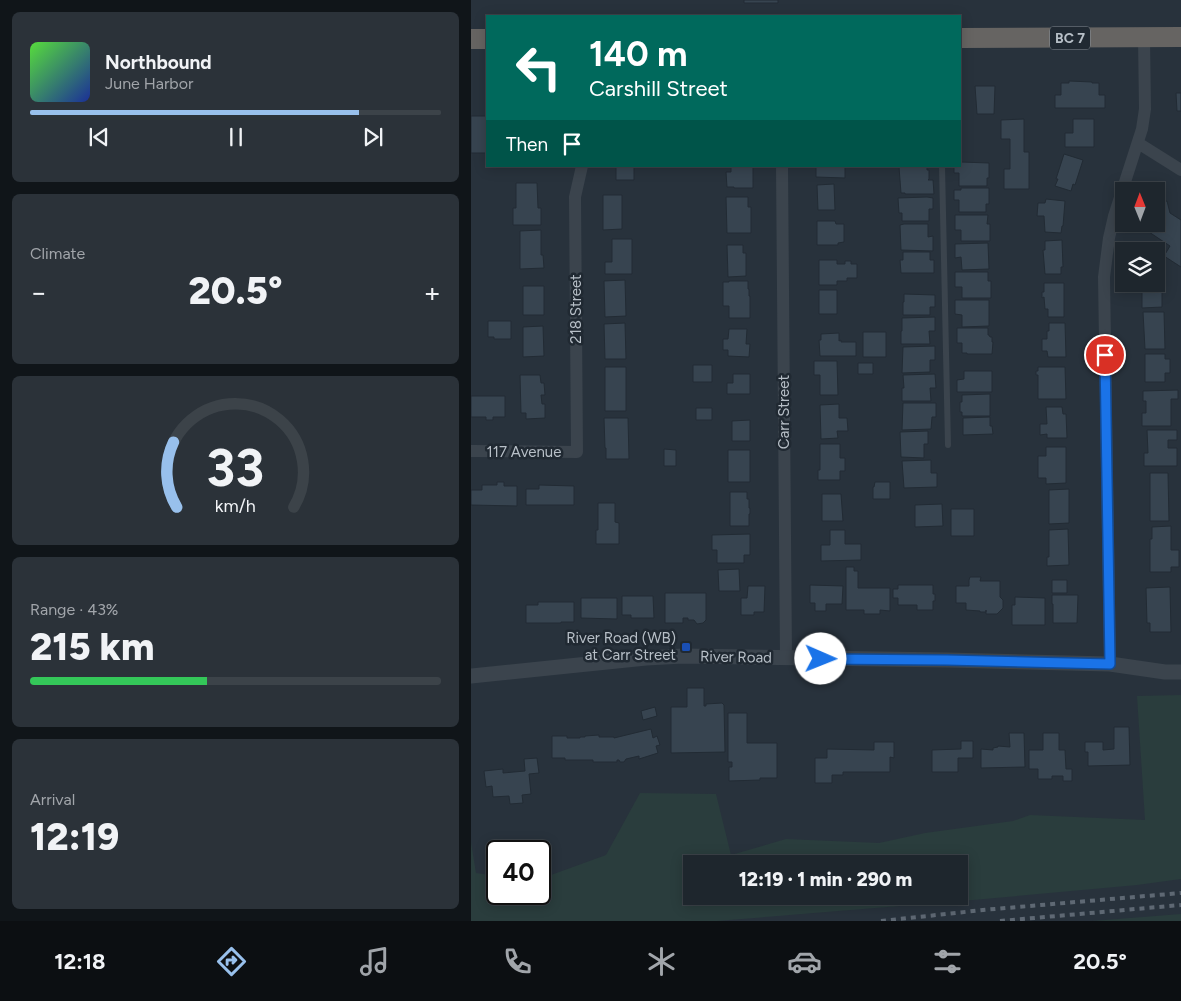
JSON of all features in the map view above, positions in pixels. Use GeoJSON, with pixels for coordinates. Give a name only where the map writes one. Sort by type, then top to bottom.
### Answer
{"type":"FeatureCollection","features":[{"type":"Feature","properties":{"kind":"highway","name":"BC 7"},"geometry":{"type":"LineString","coordinates":[[961,38],[1181,38]]}},
{"type":"Feature","properties":{"kind":"highway"},"geometry":{"type":"LineString","coordinates":[[471,39],[486,39]]}},
{"type":"Feature","properties":{"kind":"street"},"geometry":{"type":"LineString","coordinates":[[1110,664],[1104,277],[1114,216],[1142,129],[1145,109],[1144,38]]}},
{"type":"Feature","properties":{"kind":"street"},"geometry":{"type":"LineString","coordinates":[[1138,142],[1180,168]]}},
{"type":"Feature","properties":{"kind":"street","name":"218 Street"},"geometry":{"type":"LineString","coordinates":[[577,452],[575,197],[582,167]]}},
{"type":"Feature","properties":{"kind":"street","name":"Carr Street"},"geometry":{"type":"LineString","coordinates":[[782,167],[786,658]]}},
{"type":"Feature","properties":{"kind":"street","name":"117 Avenue"},"geometry":{"type":"LineString","coordinates":[[471,451],[577,452]]}},
{"type":"Feature","properties":{"kind":"street","name":"River Road"},"geometry":{"type":"LineString","coordinates":[[471,676],[683,656],[1110,664],[1165,672],[1181,672]]}},
{"type":"Feature","properties":{"kind":"lane"},"geometry":{"type":"LineString","coordinates":[[942,167],[948,445]]}},
{"type":"Feature","properties":{"kind":"shaded area"},"geometry":{"type":"Polygon","coordinates":[[[1181,695],[1181,879],[1137,885],[968,900],[968,855],[731,855],[786,839],[879,843],[925,833],[1013,821],[1030,815],[1145,820],[1137,696],[1181,695]]]}},
{"type":"Feature","properties":{"kind":"shaded area"},"geometry":{"type":"Polygon","coordinates":[[[640,793],[716,794],[731,855],[683,855],[683,905],[912,905],[717,921],[471,921],[471,842],[476,873],[486,874],[486,905],[551,905],[551,875],[606,855],[640,793]]]}},
{"type":"Feature","properties":{"kind":"shaded area"},"geometry":{"type":"Polygon","coordinates":[[[1181,914],[1181,921],[1092,921],[1181,914]]]}},
{"type":"Feature","properties":{"kind":"building"},"geometry":{"type":"Polygon","coordinates":[[[744,0],[778,0],[778,3],[744,3],[744,0]]]}},
{"type":"Feature","properties":{"kind":"building"},"geometry":{"type":"Polygon","coordinates":[[[1069,81],[1099,83],[1099,95],[1105,95],[1105,108],[1055,108],[1055,95],[1061,95],[1061,83],[1069,83],[1069,81]]]}},
{"type":"Feature","properties":{"kind":"building"},"geometry":{"type":"Polygon","coordinates":[[[975,86],[995,86],[994,114],[977,114],[975,86]]]}},
{"type":"Feature","properties":{"kind":"building"},"geometry":{"type":"Polygon","coordinates":[[[1176,93],[1181,93],[1181,111],[1177,111],[1176,93]]]}},
{"type":"Feature","properties":{"kind":"building"},"geometry":{"type":"Polygon","coordinates":[[[471,116],[486,116],[486,153],[471,153],[471,116]]]}},
{"type":"Feature","properties":{"kind":"building"},"geometry":{"type":"Polygon","coordinates":[[[1024,119],[1024,152],[1029,152],[1029,189],[1004,189],[1004,169],[1010,169],[1010,139],[1001,139],[1001,120],[1024,119]]]}},
{"type":"Feature","properties":{"kind":"building"},"geometry":{"type":"Polygon","coordinates":[[[1073,119],[1094,119],[1094,147],[1065,147],[1065,133],[1073,133],[1073,119]]]}},
{"type":"Feature","properties":{"kind":"building"},"geometry":{"type":"Polygon","coordinates":[[[1064,154],[1083,160],[1075,185],[1073,184],[1071,191],[1055,186],[1064,154]]]}},
{"type":"Feature","properties":{"kind":"building"},"geometry":{"type":"Polygon","coordinates":[[[961,162],[989,163],[987,186],[959,186],[959,173],[954,173],[954,167],[961,167],[961,162]]]}},
{"type":"Feature","properties":{"kind":"building"},"geometry":{"type":"Polygon","coordinates":[[[616,167],[634,167],[634,180],[616,180],[616,167]]]}},
{"type":"Feature","properties":{"kind":"building"},"geometry":{"type":"Polygon","coordinates":[[[731,167],[753,167],[753,188],[727,187],[726,172],[731,172],[731,167]]]}},
{"type":"Feature","properties":{"kind":"building"},"geometry":{"type":"Polygon","coordinates":[[[816,167],[845,167],[845,178],[816,177],[816,167]]]}},
{"type":"Feature","properties":{"kind":"building"},"geometry":{"type":"Polygon","coordinates":[[[899,167],[927,167],[927,170],[929,170],[928,180],[933,180],[934,194],[901,193],[899,167]]]}},
{"type":"Feature","properties":{"kind":"building"},"geometry":{"type":"Polygon","coordinates":[[[516,183],[537,183],[538,208],[541,208],[541,225],[513,225],[513,208],[516,208],[516,183]]]}},
{"type":"Feature","properties":{"kind":"building"},"geometry":{"type":"Polygon","coordinates":[[[834,184],[835,210],[818,210],[817,185],[834,184]]]}},
{"type":"Feature","properties":{"kind":"building"},"geometry":{"type":"Polygon","coordinates":[[[961,188],[989,188],[989,204],[986,204],[986,212],[959,212],[959,200],[954,200],[954,190],[961,190],[961,188]]]}},
{"type":"Feature","properties":{"kind":"building"},"geometry":{"type":"Polygon","coordinates":[[[603,195],[622,195],[622,229],[603,230],[603,195]]]}},
{"type":"Feature","properties":{"kind":"building"},"geometry":{"type":"Polygon","coordinates":[[[726,197],[748,197],[748,207],[751,207],[751,233],[727,233],[726,197]]]}},
{"type":"Feature","properties":{"kind":"building"},"geometry":{"type":"Polygon","coordinates":[[[898,198],[933,198],[933,209],[929,209],[929,221],[902,221],[902,213],[899,213],[898,198]]]}},
{"type":"Feature","properties":{"kind":"building"},"geometry":{"type":"Polygon","coordinates":[[[1046,199],[1065,201],[1061,233],[1045,232],[1044,216],[1037,216],[1038,203],[1045,203],[1046,199]]]}},
{"type":"Feature","properties":{"kind":"building"},"geometry":{"type":"Polygon","coordinates":[[[1165,201],[1167,201],[1170,213],[1181,220],[1181,267],[1165,257],[1170,246],[1149,232],[1165,232],[1165,201]]]}},
{"type":"Feature","properties":{"kind":"building"},"geometry":{"type":"Polygon","coordinates":[[[955,215],[988,215],[987,224],[990,224],[990,241],[961,241],[961,230],[955,230],[955,215]]]}},
{"type":"Feature","properties":{"kind":"building"},"geometry":{"type":"Polygon","coordinates":[[[817,221],[835,221],[836,224],[844,224],[844,242],[838,243],[838,245],[817,245],[817,221]]]}},
{"type":"Feature","properties":{"kind":"building"},"geometry":{"type":"Polygon","coordinates":[[[928,224],[928,237],[933,236],[933,251],[901,250],[900,225],[928,224]]]}},
{"type":"Feature","properties":{"kind":"building"},"geometry":{"type":"Polygon","coordinates":[[[541,230],[541,255],[543,255],[544,268],[520,269],[520,231],[541,230]]]}},
{"type":"Feature","properties":{"kind":"building"},"geometry":{"type":"Polygon","coordinates":[[[612,239],[632,239],[632,274],[605,274],[605,262],[612,262],[612,239]]]}},
{"type":"Feature","properties":{"kind":"building"},"geometry":{"type":"Polygon","coordinates":[[[1062,240],[1063,267],[1061,267],[1061,274],[1045,274],[1043,250],[1045,250],[1045,241],[1062,240]]]}},
{"type":"Feature","properties":{"kind":"building"},"geometry":{"type":"Polygon","coordinates":[[[988,243],[989,269],[962,270],[961,257],[955,258],[955,244],[988,243]]]}},
{"type":"Feature","properties":{"kind":"building"},"geometry":{"type":"Polygon","coordinates":[[[727,245],[743,245],[743,253],[746,253],[746,276],[728,277],[727,245]]]}},
{"type":"Feature","properties":{"kind":"building"},"geometry":{"type":"Polygon","coordinates":[[[903,252],[930,252],[930,260],[934,260],[934,273],[901,273],[900,260],[903,260],[903,252]]]}},
{"type":"Feature","properties":{"kind":"building"},"geometry":{"type":"Polygon","coordinates":[[[819,260],[837,260],[837,264],[845,264],[845,261],[851,261],[851,264],[857,264],[857,278],[837,281],[837,285],[819,285],[819,260]]]}},
{"type":"Feature","properties":{"kind":"building"},"geometry":{"type":"Polygon","coordinates":[[[955,272],[988,272],[988,281],[991,281],[991,298],[962,298],[962,287],[955,287],[955,272]]]}},
{"type":"Feature","properties":{"kind":"building"},"geometry":{"type":"Polygon","coordinates":[[[625,280],[626,316],[605,317],[604,281],[625,280]]]}},
{"type":"Feature","properties":{"kind":"building"},"geometry":{"type":"Polygon","coordinates":[[[748,281],[750,318],[729,318],[729,306],[723,306],[723,282],[748,281]]]}},
{"type":"Feature","properties":{"kind":"building"},"geometry":{"type":"Polygon","coordinates":[[[1044,283],[1064,283],[1064,317],[1048,317],[1048,309],[1045,309],[1044,297],[1042,298],[1044,283]]]}},
{"type":"Feature","properties":{"kind":"building"},"geometry":{"type":"Polygon","coordinates":[[[523,286],[544,286],[544,315],[523,315],[523,286]]]}},
{"type":"Feature","properties":{"kind":"building"},"geometry":{"type":"Polygon","coordinates":[[[819,290],[837,290],[837,314],[819,314],[819,290]]]}},
{"type":"Feature","properties":{"kind":"building"},"geometry":{"type":"Polygon","coordinates":[[[1142,292],[1162,292],[1162,307],[1142,308],[1142,292]]]}},
{"type":"Feature","properties":{"kind":"building"},"geometry":{"type":"Polygon","coordinates":[[[904,294],[935,295],[935,307],[930,307],[930,315],[903,315],[904,294]]]}},
{"type":"Feature","properties":{"kind":"building"},"geometry":{"type":"Polygon","coordinates":[[[955,300],[989,300],[989,326],[962,327],[962,315],[955,314],[955,300]]]}},
{"type":"Feature","properties":{"kind":"building"},"geometry":{"type":"Polygon","coordinates":[[[1143,312],[1164,312],[1165,349],[1145,349],[1143,312]]]}},
{"type":"Feature","properties":{"kind":"building"},"geometry":{"type":"Polygon","coordinates":[[[935,317],[935,331],[929,331],[930,344],[901,344],[902,318],[935,317]]]}},
{"type":"Feature","properties":{"kind":"building"},"geometry":{"type":"Polygon","coordinates":[[[488,321],[511,321],[511,339],[488,337],[488,321]]]}},
{"type":"Feature","properties":{"kind":"building"},"geometry":{"type":"Polygon","coordinates":[[[625,323],[626,359],[605,359],[604,324],[625,323]]]}},
{"type":"Feature","properties":{"kind":"building"},"geometry":{"type":"Polygon","coordinates":[[[1049,323],[1065,323],[1066,357],[1048,357],[1047,351],[1042,351],[1042,339],[1047,339],[1049,323]]]}},
{"type":"Feature","properties":{"kind":"building"},"geometry":{"type":"Polygon","coordinates":[[[543,326],[544,356],[523,357],[523,327],[543,326]]]}},
{"type":"Feature","properties":{"kind":"building"},"geometry":{"type":"Polygon","coordinates":[[[957,328],[988,328],[988,335],[992,337],[993,342],[992,354],[962,353],[962,343],[957,343],[957,328]]]}},
{"type":"Feature","properties":{"kind":"building"},"geometry":{"type":"Polygon","coordinates":[[[729,329],[747,329],[746,344],[750,344],[749,357],[728,356],[728,350],[723,350],[723,339],[728,339],[729,329]]]}},
{"type":"Feature","properties":{"kind":"building"},"geometry":{"type":"Polygon","coordinates":[[[863,332],[886,332],[886,357],[863,357],[863,332]]]}},
{"type":"Feature","properties":{"kind":"building"},"geometry":{"type":"Polygon","coordinates":[[[839,333],[839,341],[856,342],[856,356],[820,356],[819,340],[821,340],[821,334],[839,333]]]}},
{"type":"Feature","properties":{"kind":"building"},"geometry":{"type":"Polygon","coordinates":[[[935,346],[935,360],[930,360],[930,372],[902,373],[903,347],[935,346]]]}},
{"type":"Feature","properties":{"kind":"building"},"geometry":{"type":"Polygon","coordinates":[[[1145,354],[1165,354],[1165,359],[1170,359],[1170,373],[1165,373],[1165,382],[1145,382],[1145,354]]]}},
{"type":"Feature","properties":{"kind":"building"},"geometry":{"type":"Polygon","coordinates":[[[814,361],[837,361],[838,395],[820,395],[820,375],[814,375],[814,361]]]}},
{"type":"Feature","properties":{"kind":"building"},"geometry":{"type":"Polygon","coordinates":[[[858,363],[873,363],[873,374],[858,374],[858,363]]]}},
{"type":"Feature","properties":{"kind":"building"},"geometry":{"type":"Polygon","coordinates":[[[693,365],[712,365],[712,382],[693,382],[693,365]]]}},
{"type":"Feature","properties":{"kind":"building"},"geometry":{"type":"Polygon","coordinates":[[[605,367],[626,367],[626,411],[605,411],[605,367]]]}},
{"type":"Feature","properties":{"kind":"building"},"geometry":{"type":"Polygon","coordinates":[[[1038,367],[1065,367],[1066,399],[1038,399],[1038,375],[1036,375],[1036,371],[1038,371],[1038,367]]]}},
{"type":"Feature","properties":{"kind":"building"},"geometry":{"type":"Polygon","coordinates":[[[964,371],[992,371],[992,392],[957,392],[957,380],[964,379],[964,371]]]}},
{"type":"Feature","properties":{"kind":"building"},"geometry":{"type":"Polygon","coordinates":[[[733,374],[750,374],[750,394],[727,394],[727,383],[733,383],[733,374]]]}},
{"type":"Feature","properties":{"kind":"building"},"geometry":{"type":"Polygon","coordinates":[[[935,374],[936,388],[930,388],[931,401],[902,401],[903,375],[935,374]]]}},
{"type":"Feature","properties":{"kind":"building"},"geometry":{"type":"Polygon","coordinates":[[[520,375],[540,375],[541,383],[544,383],[545,395],[541,395],[542,404],[545,404],[545,418],[526,419],[526,413],[521,413],[520,375]]]}},
{"type":"Feature","properties":{"kind":"building"},"geometry":{"type":"Polygon","coordinates":[[[1178,390],[1178,399],[1171,399],[1171,426],[1142,426],[1142,413],[1146,413],[1146,401],[1143,401],[1143,391],[1178,390]]]}},
{"type":"Feature","properties":{"kind":"building"},"geometry":{"type":"Polygon","coordinates":[[[990,394],[990,416],[962,416],[960,402],[962,402],[962,395],[990,394]]]}},
{"type":"Feature","properties":{"kind":"building"},"geometry":{"type":"Polygon","coordinates":[[[471,396],[505,396],[505,417],[493,417],[493,420],[486,420],[486,417],[471,417],[471,396]]]}},
{"type":"Feature","properties":{"kind":"building"},"geometry":{"type":"Polygon","coordinates":[[[903,403],[936,403],[936,417],[932,417],[931,429],[902,430],[903,403]]]}},
{"type":"Feature","properties":{"kind":"building"},"geometry":{"type":"Polygon","coordinates":[[[839,404],[839,418],[847,418],[848,431],[837,431],[838,438],[821,439],[820,405],[839,404]]]}},
{"type":"Feature","properties":{"kind":"building"},"geometry":{"type":"Polygon","coordinates":[[[1046,407],[1062,407],[1063,414],[1066,414],[1067,438],[1047,438],[1047,434],[1040,435],[1040,424],[1047,424],[1046,407]]]}},
{"type":"Feature","properties":{"kind":"building"},"geometry":{"type":"Polygon","coordinates":[[[696,408],[712,408],[712,420],[696,420],[696,408]]]}},
{"type":"Feature","properties":{"kind":"building"},"geometry":{"type":"Polygon","coordinates":[[[990,417],[990,426],[992,426],[993,434],[963,435],[963,418],[990,417]]]}},
{"type":"Feature","properties":{"kind":"building"},"geometry":{"type":"Polygon","coordinates":[[[604,418],[628,418],[629,459],[606,459],[604,418]]]}},
{"type":"Feature","properties":{"kind":"building"},"geometry":{"type":"Polygon","coordinates":[[[750,420],[750,441],[732,441],[732,421],[750,420]]]}},
{"type":"Feature","properties":{"kind":"building"},"geometry":{"type":"Polygon","coordinates":[[[1147,430],[1177,430],[1177,440],[1168,440],[1168,448],[1177,448],[1177,466],[1144,466],[1144,453],[1148,453],[1147,430]]]}},
{"type":"Feature","properties":{"kind":"building"},"geometry":{"type":"Polygon","coordinates":[[[928,431],[928,444],[924,444],[924,458],[901,457],[900,432],[928,431]]]}},
{"type":"Feature","properties":{"kind":"building"},"geometry":{"type":"Polygon","coordinates":[[[820,444],[840,444],[840,458],[845,458],[845,471],[840,471],[840,480],[818,480],[820,444]]]}},
{"type":"Feature","properties":{"kind":"building"},"geometry":{"type":"Polygon","coordinates":[[[1046,447],[1066,447],[1066,483],[1046,484],[1046,478],[1038,478],[1038,456],[1046,456],[1046,447]]]}},
{"type":"Feature","properties":{"kind":"building"},"geometry":{"type":"Polygon","coordinates":[[[664,449],[676,450],[676,466],[664,466],[664,449]]]}},
{"type":"Feature","properties":{"kind":"building"},"geometry":{"type":"Polygon","coordinates":[[[728,450],[750,450],[750,482],[728,482],[728,450]]]}},
{"type":"Feature","properties":{"kind":"building"},"geometry":{"type":"Polygon","coordinates":[[[931,460],[931,473],[937,473],[937,487],[904,488],[902,461],[931,460]]]}},
{"type":"Feature","properties":{"kind":"building"},"geometry":{"type":"Polygon","coordinates":[[[1150,473],[1168,473],[1169,521],[1150,521],[1150,473]]]}},
{"type":"Feature","properties":{"kind":"building"},"geometry":{"type":"Polygon","coordinates":[[[497,482],[504,482],[504,486],[517,486],[517,506],[471,505],[471,490],[482,490],[482,485],[497,485],[497,482]]]}},
{"type":"Feature","properties":{"kind":"building"},"geometry":{"type":"Polygon","coordinates":[[[875,482],[890,482],[890,499],[873,499],[875,482]]]}},
{"type":"Feature","properties":{"kind":"building"},"geometry":{"type":"Polygon","coordinates":[[[539,485],[574,486],[574,505],[526,505],[526,489],[539,489],[539,485]]]}},
{"type":"Feature","properties":{"kind":"building"},"geometry":{"type":"Polygon","coordinates":[[[1069,489],[1069,523],[1049,524],[1049,490],[1069,489]]]}},
{"type":"Feature","properties":{"kind":"building"},"geometry":{"type":"Polygon","coordinates":[[[730,492],[747,492],[750,508],[749,526],[730,526],[730,492]]]}},
{"type":"Feature","properties":{"kind":"building"},"geometry":{"type":"Polygon","coordinates":[[[822,494],[841,494],[843,521],[822,521],[822,494]]]}},
{"type":"Feature","properties":{"kind":"building"},"geometry":{"type":"Polygon","coordinates":[[[598,503],[615,503],[615,522],[619,523],[619,544],[596,544],[598,503]]]}},
{"type":"Feature","properties":{"kind":"building"},"geometry":{"type":"Polygon","coordinates":[[[942,504],[943,526],[915,527],[915,505],[942,504]]]}},
{"type":"Feature","properties":{"kind":"building"},"geometry":{"type":"Polygon","coordinates":[[[951,509],[974,509],[974,536],[951,536],[951,509]]]}},
{"type":"Feature","properties":{"kind":"building"},"geometry":{"type":"Polygon","coordinates":[[[1171,526],[1171,550],[1179,550],[1179,567],[1171,567],[1171,572],[1150,572],[1152,527],[1171,526]]]}},
{"type":"Feature","properties":{"kind":"building"},"geometry":{"type":"Polygon","coordinates":[[[1068,529],[1069,565],[1047,566],[1049,530],[1068,529]]]}},
{"type":"Feature","properties":{"kind":"building"},"geometry":{"type":"Polygon","coordinates":[[[830,530],[845,530],[845,544],[861,544],[861,560],[821,561],[821,545],[830,545],[830,530]]]}},
{"type":"Feature","properties":{"kind":"building"},"geometry":{"type":"Polygon","coordinates":[[[750,534],[750,555],[744,555],[744,563],[717,563],[717,550],[712,550],[712,535],[750,534]]]}},
{"type":"Feature","properties":{"kind":"building"},"geometry":{"type":"Polygon","coordinates":[[[846,567],[854,567],[854,571],[858,571],[858,588],[890,588],[890,611],[880,610],[880,614],[864,614],[864,610],[846,610],[846,567]]]}},
{"type":"Feature","properties":{"kind":"building"},"geometry":{"type":"Polygon","coordinates":[[[739,569],[740,591],[719,591],[718,570],[739,569]]]}},
{"type":"Feature","properties":{"kind":"building"},"geometry":{"type":"Polygon","coordinates":[[[970,577],[981,577],[980,581],[1000,581],[1000,597],[1003,600],[1003,608],[997,614],[966,610],[966,603],[956,603],[956,586],[969,586],[970,577]]]}},
{"type":"Feature","properties":{"kind":"building"},"geometry":{"type":"Polygon","coordinates":[[[1052,580],[1067,580],[1067,593],[1052,593],[1052,580]]]}},
{"type":"Feature","properties":{"kind":"building"},"geometry":{"type":"Polygon","coordinates":[[[810,585],[843,586],[842,604],[826,604],[826,611],[815,611],[815,603],[810,603],[810,585]]]}},
{"type":"Feature","properties":{"kind":"building"},"geometry":{"type":"Polygon","coordinates":[[[898,585],[933,585],[935,601],[933,601],[933,610],[917,610],[917,605],[898,605],[898,598],[893,598],[893,589],[898,589],[898,585]]]}},
{"type":"Feature","properties":{"kind":"building"},"geometry":{"type":"Polygon","coordinates":[[[748,586],[765,586],[764,612],[754,612],[754,615],[741,615],[741,598],[747,598],[748,586]]]}},
{"type":"Feature","properties":{"kind":"building"},"geometry":{"type":"Polygon","coordinates":[[[1170,587],[1171,632],[1150,632],[1150,623],[1147,623],[1146,588],[1170,587]]]}},
{"type":"Feature","properties":{"kind":"building"},"geometry":{"type":"Polygon","coordinates":[[[665,593],[706,593],[706,620],[703,623],[697,624],[694,620],[683,618],[683,623],[665,623],[665,593]]]}},
{"type":"Feature","properties":{"kind":"building"},"geometry":{"type":"Polygon","coordinates":[[[1052,595],[1078,595],[1077,623],[1053,623],[1052,595]]]}},
{"type":"Feature","properties":{"kind":"building"},"geometry":{"type":"Polygon","coordinates":[[[622,596],[653,596],[654,618],[631,618],[631,615],[622,615],[622,596]]]}},
{"type":"Feature","properties":{"kind":"building"},"geometry":{"type":"Polygon","coordinates":[[[1015,597],[1045,598],[1045,625],[1012,625],[1012,605],[1015,605],[1015,597]]]}},
{"type":"Feature","properties":{"kind":"building"},"geometry":{"type":"Polygon","coordinates":[[[581,598],[617,598],[617,619],[581,618],[581,598]]]}},
{"type":"Feature","properties":{"kind":"building"},"geometry":{"type":"Polygon","coordinates":[[[538,602],[574,602],[574,622],[526,623],[526,605],[538,605],[538,602]]]}},
{"type":"Feature","properties":{"kind":"building"},"geometry":{"type":"Polygon","coordinates":[[[687,688],[704,688],[704,706],[706,704],[722,703],[724,705],[725,752],[671,753],[671,707],[687,707],[687,688]]]}},
{"type":"Feature","properties":{"kind":"building"},"geometry":{"type":"Polygon","coordinates":[[[655,707],[657,716],[643,720],[641,711],[655,707]]]}},
{"type":"Feature","properties":{"kind":"building"},"geometry":{"type":"Polygon","coordinates":[[[728,713],[747,713],[747,743],[777,743],[777,778],[729,781],[729,767],[732,767],[732,762],[728,762],[728,713]]]}},
{"type":"Feature","properties":{"kind":"building"},"geometry":{"type":"Polygon","coordinates":[[[1114,727],[1129,727],[1130,765],[1088,766],[1088,752],[1085,752],[1085,742],[1103,742],[1103,750],[1114,749],[1114,727]]]}},
{"type":"Feature","properties":{"kind":"building"},"geometry":{"type":"Polygon","coordinates":[[[651,729],[653,738],[657,736],[660,745],[656,746],[658,753],[639,759],[639,756],[626,759],[624,762],[617,760],[617,762],[593,762],[593,760],[552,758],[552,736],[580,738],[599,735],[599,737],[614,738],[651,729]]]}},
{"type":"Feature","properties":{"kind":"building"},"geometry":{"type":"Polygon","coordinates":[[[1009,733],[1024,733],[1025,767],[981,768],[981,749],[993,750],[993,748],[998,746],[1010,747],[1009,733]]]}},
{"type":"Feature","properties":{"kind":"building"},"geometry":{"type":"Polygon","coordinates":[[[1043,733],[1059,733],[1059,750],[1065,750],[1066,769],[1072,769],[1072,781],[1063,781],[1063,776],[1052,776],[1052,779],[1038,779],[1038,769],[1029,769],[1029,750],[1043,750],[1043,733]]]}},
{"type":"Feature","properties":{"kind":"building"},"geometry":{"type":"Polygon","coordinates":[[[961,741],[973,741],[973,758],[958,758],[958,772],[932,772],[932,750],[961,749],[961,741]]]}},
{"type":"Feature","properties":{"kind":"building"},"geometry":{"type":"Polygon","coordinates":[[[874,742],[894,742],[894,758],[890,757],[890,772],[843,772],[843,775],[832,775],[832,783],[815,783],[815,758],[827,758],[827,749],[874,750],[874,742]]]}},
{"type":"Feature","properties":{"kind":"building"},"geometry":{"type":"Polygon","coordinates":[[[537,758],[539,773],[529,774],[531,794],[522,795],[523,803],[510,804],[509,796],[493,797],[492,786],[486,787],[484,771],[503,769],[503,773],[525,771],[524,759],[537,758]]]}},
{"type":"Feature","properties":{"kind":"railway"},"geometry":{"type":"LineString","coordinates":[[881,921],[1181,893]]}},
{"type":"Feature","properties":{"kind":"railway"},"geometry":{"type":"LineString","coordinates":[[1000,921],[1181,905]]}},
{"type":"Feature","properties":{"kind":"place","name":"River Road (WB) at Carr Street"},"geometry":{"type":"Point","coordinates":[686,647]}},
{"type":"Feature","properties":{"kind":"route"},"geometry":{"type":"LineString","coordinates":[[821,659],[1110,664],[1105,355]]}}]}
